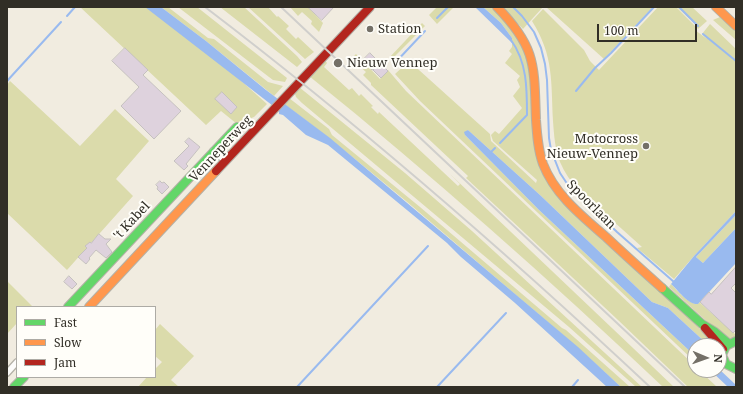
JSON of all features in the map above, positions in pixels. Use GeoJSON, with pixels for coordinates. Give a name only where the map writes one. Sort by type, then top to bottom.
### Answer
{"type":"FeatureCollection","features":[{"type":"Feature","properties":{"kind":"main road","name":"Venneperweg"},"geometry":{"type":"LineString","coordinates":[[90,306],[370,7]]}},
{"type":"Feature","properties":{"kind":"main road","name":"Spoorlaan"},"geometry":{"type":"LineString","coordinates":[[497,7],[510,19],[520,32],[530,53],[536,82],[539,147],[544,165],[552,182],[572,207],[702,324],[715,332],[729,344]]}},
{"type":"Feature","properties":{"kind":"main road"},"geometry":{"type":"LineString","coordinates":[[716,7],[736,26]]}},
{"type":"Feature","properties":{"kind":"main road","name":"'t Kabel"},"geometry":{"type":"LineString","coordinates":[[69,306],[237,127]]}},
{"type":"Feature","properties":{"kind":"main road"},"geometry":{"type":"LineString","coordinates":[[729,344],[722,357],[725,364],[732,369],[736,369]]}},
{"type":"Feature","properties":{"kind":"main road"},"geometry":{"type":"LineString","coordinates":[[14,387],[23,378]]}},
{"type":"Feature","properties":{"kind":"street"},"geometry":{"type":"LineString","coordinates":[[213,151],[226,161]]}},
{"type":"Feature","properties":{"kind":"street"},"geometry":{"type":"LineString","coordinates":[[7,373],[16,363]]}},
{"type":"Feature","properties":{"kind":"green space"},"geometry":{"type":"Polygon","coordinates":[[[80,7],[150,7],[217,59],[267,104],[254,117],[237,124],[221,111],[206,125],[80,7]]]}},
{"type":"Feature","properties":{"kind":"green space"},"geometry":{"type":"Polygon","coordinates":[[[161,7],[168,7],[208,38],[214,39],[268,82],[283,86],[274,96],[161,7]]]}},
{"type":"Feature","properties":{"kind":"green space"},"geometry":{"type":"Polygon","coordinates":[[[178,7],[197,7],[287,78],[285,82],[273,80],[178,7]]]}},
{"type":"Feature","properties":{"kind":"green space"},"geometry":{"type":"Polygon","coordinates":[[[220,7],[244,7],[302,62],[297,67],[220,7]]]}},
{"type":"Feature","properties":{"kind":"green space"},"geometry":{"type":"Polygon","coordinates":[[[248,7],[268,7],[277,17],[278,16],[289,26],[286,29],[296,39],[298,37],[314,52],[305,59],[248,7]]]}},
{"type":"Feature","properties":{"kind":"green space"},"geometry":{"type":"Polygon","coordinates":[[[290,7],[308,7],[323,23],[319,32],[311,24],[312,21],[302,12],[298,16],[290,7]]]}},
{"type":"Feature","properties":{"kind":"green space"},"geometry":{"type":"Polygon","coordinates":[[[437,7],[454,7],[437,24],[429,15],[437,7]]]}},
{"type":"Feature","properties":{"kind":"green space"},"geometry":{"type":"Polygon","coordinates":[[[483,7],[491,7],[505,20],[518,36],[526,52],[532,85],[537,159],[546,179],[567,206],[661,290],[709,338],[701,338],[668,308],[652,302],[540,195],[468,130],[465,135],[539,210],[687,349],[687,354],[420,101],[395,74],[409,61],[490,134],[491,141],[536,183],[537,180],[493,141],[491,135],[495,131],[499,134],[522,108],[513,96],[520,87],[517,80],[520,76],[505,63],[512,54],[509,51],[512,47],[512,38],[501,23],[483,7]]]}},
{"type":"Feature","properties":{"kind":"green space"},"geometry":{"type":"Polygon","coordinates":[[[502,7],[543,7],[523,29],[502,7]]]}},
{"type":"Feature","properties":{"kind":"green space"},"geometry":{"type":"Polygon","coordinates":[[[546,7],[653,7],[604,59],[546,7]]]}},
{"type":"Feature","properties":{"kind":"green space","name":"Motocross Nieuw-Vennep"},"geometry":{"type":"Polygon","coordinates":[[[658,7],[676,7],[696,27],[695,30],[707,39],[702,34],[710,24],[736,49],[736,211],[674,279],[637,248],[642,247],[584,195],[573,184],[564,170],[558,157],[555,142],[548,58],[539,34],[532,21],[543,9],[584,50],[590,61],[599,70],[658,7]]]}},
{"type":"Feature","properties":{"kind":"green space"},"geometry":{"type":"Polygon","coordinates":[[[677,7],[692,7],[707,21],[698,29],[695,24],[677,7]]]}},
{"type":"Feature","properties":{"kind":"green space"},"geometry":{"type":"Polygon","coordinates":[[[720,17],[736,31],[736,40],[713,20],[720,17]]]}},
{"type":"Feature","properties":{"kind":"green space"},"geometry":{"type":"Polygon","coordinates":[[[422,23],[425,26],[391,60],[389,58],[422,23]]]}},
{"type":"Feature","properties":{"kind":"green space"},"geometry":{"type":"Polygon","coordinates":[[[356,54],[380,79],[388,70],[406,91],[687,358],[687,378],[707,378],[717,387],[688,387],[466,178],[468,176],[371,85],[371,83],[363,75],[366,72],[351,59],[356,54]]]}},
{"type":"Feature","properties":{"kind":"green space"},"geometry":{"type":"Polygon","coordinates":[[[325,60],[327,63],[324,67],[349,90],[352,88],[359,96],[361,94],[373,106],[371,107],[378,114],[379,112],[458,186],[460,184],[450,174],[674,387],[663,387],[577,307],[445,189],[309,76],[325,60]]]}},
{"type":"Feature","properties":{"kind":"green space"},"geometry":{"type":"Polygon","coordinates":[[[10,81],[80,146],[115,109],[149,141],[116,179],[133,196],[67,270],[7,213],[7,85],[10,81]]]}},
{"type":"Feature","properties":{"kind":"green space"},"geometry":{"type":"Polygon","coordinates":[[[299,87],[405,173],[472,231],[642,387],[636,387],[569,327],[302,103],[295,94],[299,87]]]}},
{"type":"Feature","properties":{"kind":"green space"},"geometry":{"type":"Polygon","coordinates":[[[289,98],[329,129],[332,135],[566,330],[630,387],[621,387],[587,356],[409,204],[335,143],[284,104],[289,100],[289,98]]]}},
{"type":"Feature","properties":{"kind":"green space"},"geometry":{"type":"Polygon","coordinates":[[[736,215],[736,228],[703,263],[696,257],[736,215]]]}},
{"type":"Feature","properties":{"kind":"green space"},"geometry":{"type":"Polygon","coordinates":[[[7,281],[32,306],[16,306],[16,324],[7,334],[7,281]]]}},
{"type":"Feature","properties":{"kind":"green space"},"geometry":{"type":"Polygon","coordinates":[[[671,284],[690,302],[698,304],[699,302],[736,335],[736,338],[723,336],[669,287],[671,284]]]}},
{"type":"Feature","properties":{"kind":"green space"},"geometry":{"type":"Polygon","coordinates":[[[160,324],[194,356],[171,380],[179,387],[138,387],[146,378],[156,378],[156,368],[162,362],[156,357],[156,329],[160,324]]]}},
{"type":"Feature","properties":{"kind":"water"},"geometry":{"type":"Polygon","coordinates":[[[145,7],[161,7],[206,41],[266,90],[330,138],[578,347],[621,387],[607,387],[447,243],[328,145],[306,135],[283,115],[279,114],[277,109],[145,7]]]}},
{"type":"Feature","properties":{"kind":"water"},"geometry":{"type":"Polygon","coordinates":[[[475,7],[483,7],[501,23],[512,38],[512,43],[475,7]]]}},
{"type":"Feature","properties":{"kind":"water"},"geometry":{"type":"Polygon","coordinates":[[[468,130],[540,195],[652,302],[668,308],[701,338],[687,338],[687,349],[539,210],[465,135],[464,132],[468,130]]]}},
{"type":"Feature","properties":{"kind":"water"},"geometry":{"type":"Polygon","coordinates":[[[736,211],[736,215],[696,257],[703,263],[736,228],[736,263],[698,304],[694,304],[683,297],[671,284],[694,256],[736,211]]]}},
{"type":"Feature","properties":{"kind":"water"},"geometry":{"type":"Polygon","coordinates":[[[727,377],[736,385],[736,387],[728,387],[718,378],[727,378],[727,377]]]}},
{"type":"Feature","properties":{"kind":"building"},"geometry":{"type":"Polygon","coordinates":[[[308,7],[334,7],[322,20],[308,7]]]}},
{"type":"Feature","properties":{"kind":"building"},"geometry":{"type":"Polygon","coordinates":[[[125,48],[148,70],[143,75],[181,111],[154,139],[121,106],[139,87],[112,61],[125,48]]]}},
{"type":"Feature","properties":{"kind":"building"},"geometry":{"type":"Polygon","coordinates":[[[370,53],[388,71],[381,78],[373,70],[374,69],[372,70],[363,60],[370,53]]]}},
{"type":"Feature","properties":{"kind":"building"},"geometry":{"type":"Polygon","coordinates":[[[222,92],[237,107],[231,114],[215,99],[222,92]]]}},
{"type":"Feature","properties":{"kind":"building"},"geometry":{"type":"Polygon","coordinates":[[[189,138],[200,147],[186,164],[188,166],[184,170],[174,161],[189,146],[185,142],[189,138]]]}},
{"type":"Feature","properties":{"kind":"building"},"geometry":{"type":"Polygon","coordinates":[[[160,181],[162,183],[164,182],[169,187],[162,194],[157,189],[158,187],[156,185],[160,181]]]}},
{"type":"Feature","properties":{"kind":"building"},"geometry":{"type":"Polygon","coordinates":[[[99,234],[105,239],[111,239],[106,244],[112,252],[106,258],[96,250],[86,264],[78,257],[87,248],[85,246],[90,242],[91,243],[99,234]]]}},
{"type":"Feature","properties":{"kind":"building"},"geometry":{"type":"Polygon","coordinates":[[[736,267],[736,283],[731,288],[736,293],[736,330],[733,333],[700,302],[709,292],[711,294],[736,267]]]}},
{"type":"Feature","properties":{"kind":"building"},"geometry":{"type":"Polygon","coordinates":[[[69,276],[77,284],[72,289],[64,282],[69,276]]]}},
{"type":"Feature","properties":{"kind":"waterway"},"geometry":{"type":"LineString","coordinates":[[67,16],[75,7]]}},
{"type":"Feature","properties":{"kind":"waterway"},"geometry":{"type":"LineString","coordinates":[[437,18],[448,7]]}},
{"type":"Feature","properties":{"kind":"waterway"},"geometry":{"type":"LineString","coordinates":[[513,7],[534,32],[541,48],[547,80],[549,138],[551,150],[560,173],[568,185],[617,232],[674,282]]}},
{"type":"Feature","properties":{"kind":"waterway"},"geometry":{"type":"LineString","coordinates":[[576,91],[595,68],[654,7]]}},
{"type":"Feature","properties":{"kind":"waterway"},"geometry":{"type":"LineString","coordinates":[[679,7],[698,26]]}},
{"type":"Feature","properties":{"kind":"waterway"},"geometry":{"type":"LineString","coordinates":[[7,81],[61,22]]}},
{"type":"Feature","properties":{"kind":"waterway"},"geometry":{"type":"LineString","coordinates":[[393,65],[425,31]]}},
{"type":"Feature","properties":{"kind":"waterway"},"geometry":{"type":"LineString","coordinates":[[703,34],[736,61]]}},
{"type":"Feature","properties":{"kind":"waterway"},"geometry":{"type":"LineString","coordinates":[[500,143],[527,115],[527,95],[523,66],[511,40]]}},
{"type":"Feature","properties":{"kind":"waterway"},"geometry":{"type":"LineString","coordinates":[[490,153],[495,148]]}},
{"type":"Feature","properties":{"kind":"waterway"},"geometry":{"type":"LineString","coordinates":[[297,387],[428,246]]}},
{"type":"Feature","properties":{"kind":"waterway"},"geometry":{"type":"LineString","coordinates":[[437,387],[506,313]]}},
{"type":"Feature","properties":{"kind":"waterway"},"geometry":{"type":"LineString","coordinates":[[572,387],[578,380]]}},
{"type":"Feature","properties":{"kind":"railway"},"geometry":{"type":"LineString","coordinates":[[205,7],[320,97],[432,191],[542,288],[650,387]]}},
{"type":"Feature","properties":{"kind":"railway"},"geometry":{"type":"LineString","coordinates":[[281,7],[685,387]]}},
{"type":"Feature","properties":{"kind":"traffic: fast"},"geometry":{"type":"LineString","coordinates":[[69,306],[237,127]]}},
{"type":"Feature","properties":{"kind":"traffic: fast"},"geometry":{"type":"LineString","coordinates":[[662,288],[702,324],[715,332],[728,343]]}},
{"type":"Feature","properties":{"kind":"traffic: fast"},"geometry":{"type":"LineString","coordinates":[[736,341],[726,346],[722,355],[726,364],[736,369]]}},
{"type":"Feature","properties":{"kind":"traffic: fast"},"geometry":{"type":"LineString","coordinates":[[14,387],[23,378]]}},
{"type":"Feature","properties":{"kind":"traffic: slow"},"geometry":{"type":"LineString","coordinates":[[497,7],[520,34],[531,59],[535,85],[538,142],[541,159],[548,175],[570,204],[662,288]]}},
{"type":"Feature","properties":{"kind":"traffic: slow"},"geometry":{"type":"LineString","coordinates":[[716,7],[736,26]]}},
{"type":"Feature","properties":{"kind":"traffic: slow"},"geometry":{"type":"LineString","coordinates":[[90,306],[216,171]]}},
{"type":"Feature","properties":{"kind":"traffic: jam"},"geometry":{"type":"LineString","coordinates":[[216,171],[370,7]]}},
{"type":"Feature","properties":{"kind":"traffic: jam"},"geometry":{"type":"LineString","coordinates":[[705,328],[714,338]]}},
{"type":"Feature","properties":{"kind":"place","name":"Station"},"geometry":{"type":"Point","coordinates":[370,29]}},
{"type":"Feature","properties":{"kind":"place","name":"Nieuw Vennep"},"geometry":{"type":"Point","coordinates":[338,63]}},
{"type":"Feature","properties":{"kind":"place","name":"Motocross Nieuw-Vennep"},"geometry":{"type":"Point","coordinates":[646,146]}}]}
